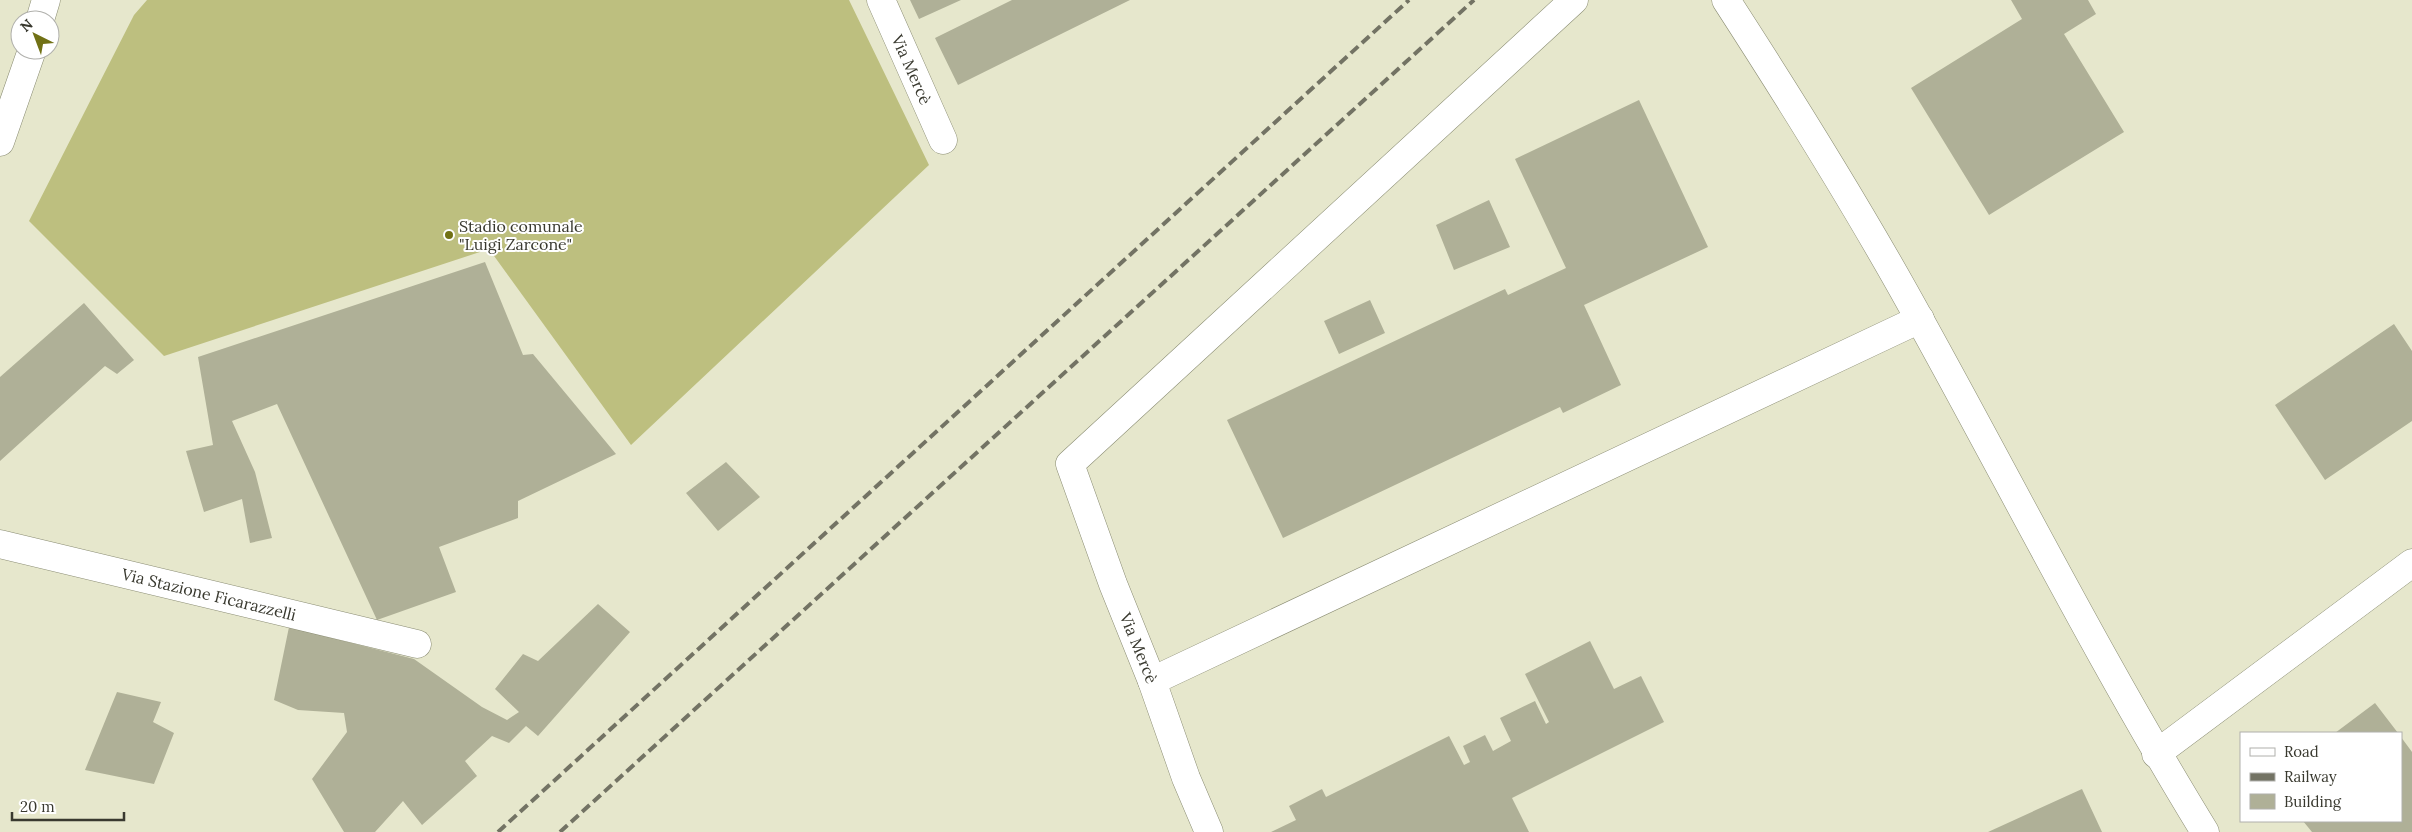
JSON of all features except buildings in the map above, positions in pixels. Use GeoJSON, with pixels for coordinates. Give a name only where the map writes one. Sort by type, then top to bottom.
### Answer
{"type":"FeatureCollection","features":[{"type":"Feature","properties":{"kind":"street","name":"Via Mercè"},"geometry":{"type":"LineString","coordinates":[[881,0],[943,140]]}},
{"type":"Feature","properties":{"kind":"street","name":"Via Mercè"},"geometry":{"type":"LineString","coordinates":[[1209,832],[1186,778],[1152,681],[1113,584],[1070,464],[1574,0]]}},
{"type":"Feature","properties":{"kind":"street"},"geometry":{"type":"LineString","coordinates":[[1726,0],[1785,90],[1920,318],[2156,754],[2205,832]]}},
{"type":"Feature","properties":{"kind":"street"},"geometry":{"type":"LineString","coordinates":[[0,142],[29,60]]}},
{"type":"Feature","properties":{"kind":"street"},"geometry":{"type":"LineString","coordinates":[[1152,681],[1920,318]]}},
{"type":"Feature","properties":{"kind":"street","name":"Via Stazione Ficarazzelli"},"geometry":{"type":"LineString","coordinates":[[0,544],[417,644]]}},
{"type":"Feature","properties":{"kind":"street"},"geometry":{"type":"LineString","coordinates":[[2156,754],[2412,563]]}},
{"type":"Feature","properties":{"kind":"green space","name":"Stadio comunale \"Luigi Zarcone\""},"geometry":{"type":"Polygon","coordinates":[[[147,0],[849,0],[929,165],[631,445],[489,249],[164,356],[29,221],[134,15],[147,0]]]}},
{"type":"Feature","properties":{"kind":"railway"},"geometry":{"type":"LineString","coordinates":[[498,832],[1409,0]]}},
{"type":"Feature","properties":{"kind":"railway"},"geometry":{"type":"LineString","coordinates":[[560,832],[1474,0]]}},
{"type":"Feature","properties":{"kind":"place","name":"Stadio comunale \"Luigi Zarcone\""},"geometry":{"type":"Point","coordinates":[449,235]}}]}
